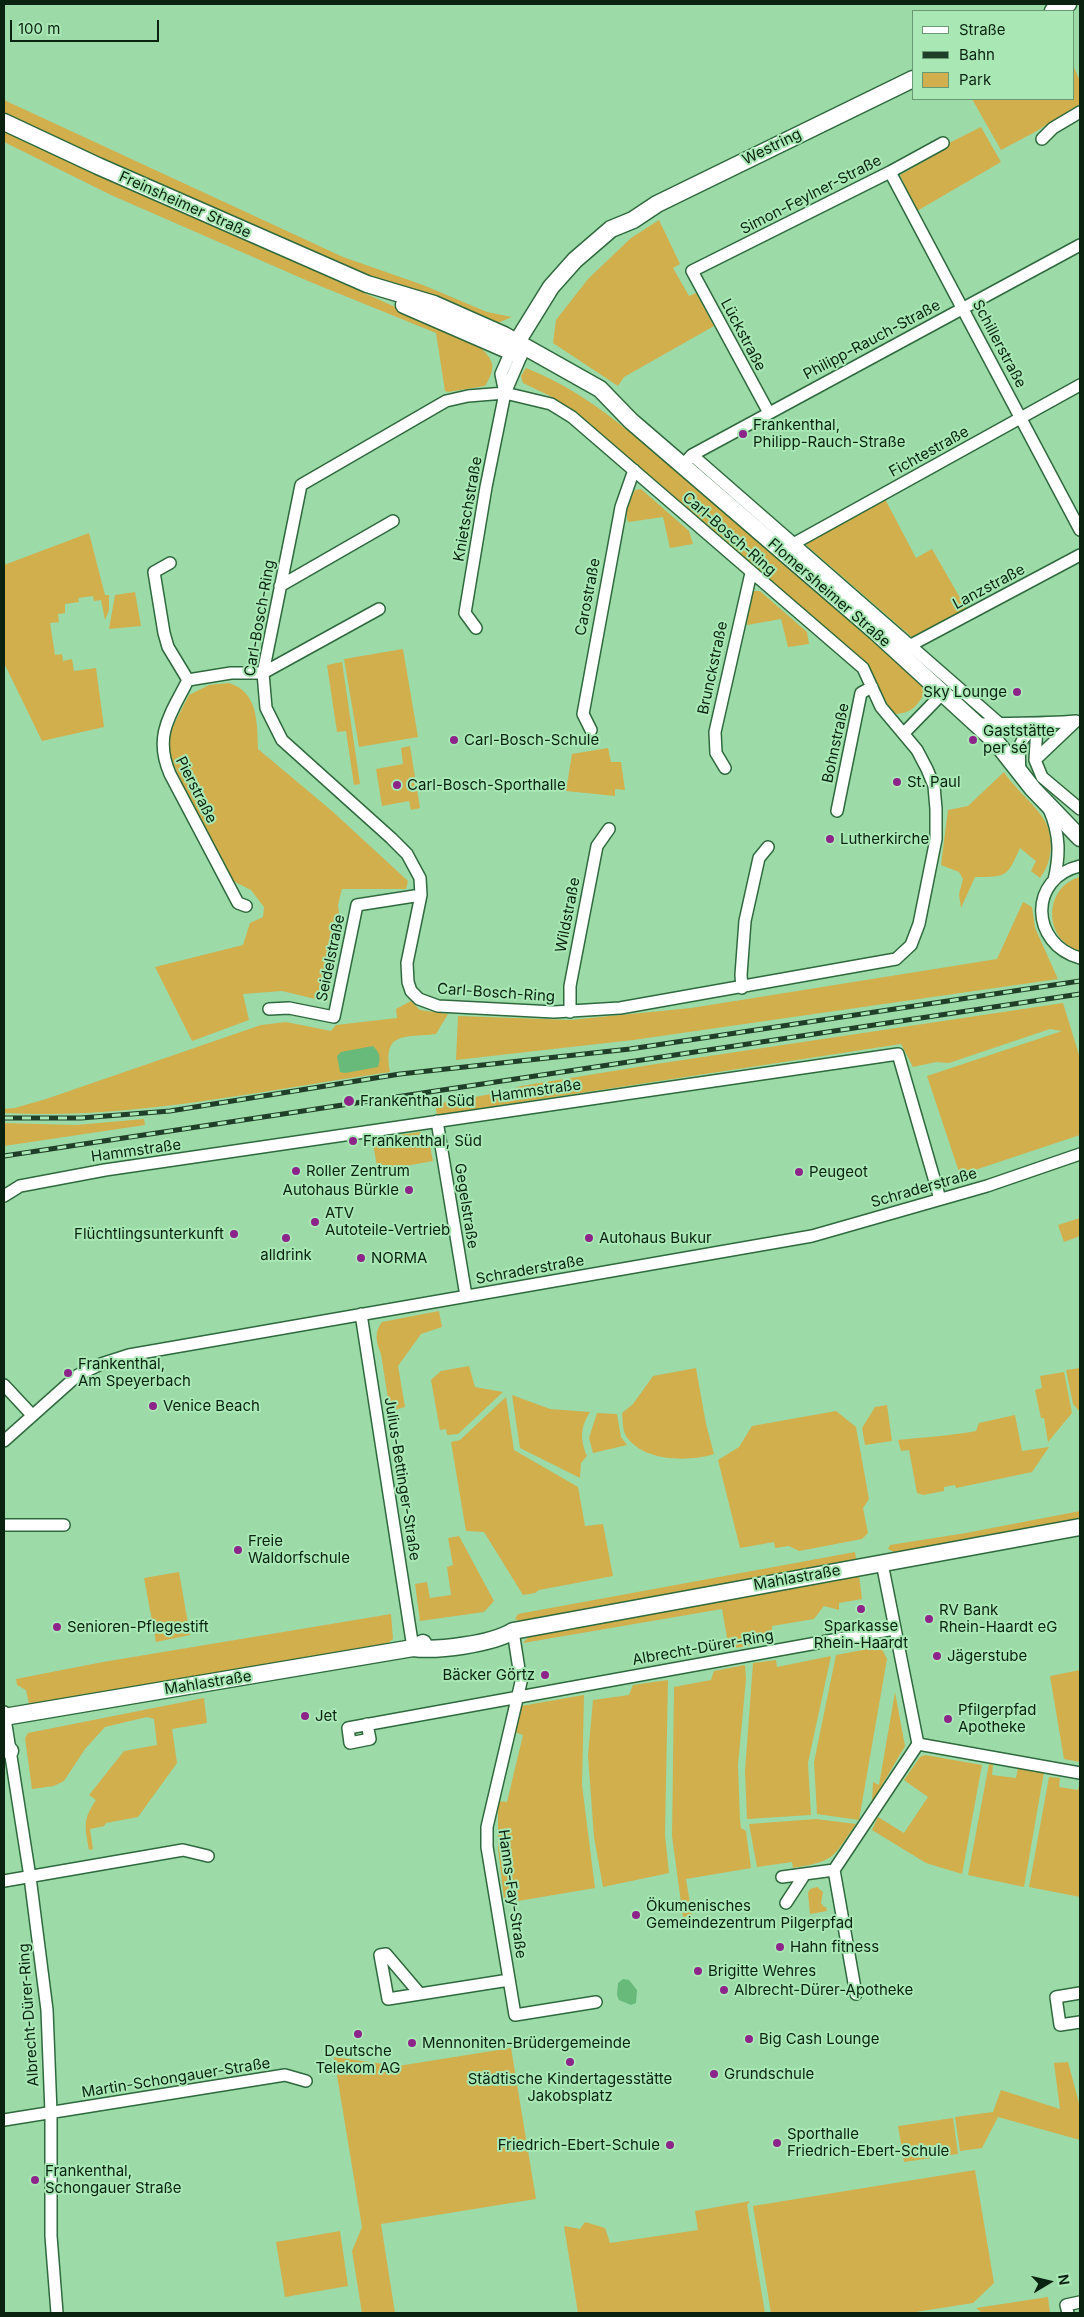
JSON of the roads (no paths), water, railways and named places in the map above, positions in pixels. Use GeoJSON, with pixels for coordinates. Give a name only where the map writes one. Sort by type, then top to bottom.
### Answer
{"type":"FeatureCollection","features":[{"type":"Feature","properties":{"kind":"main road"},"geometry":{"type":"LineString","coordinates":[[1054,10],[1068,4]]}},
{"type":"Feature","properties":{"kind":"main road","name":"Westring"},"geometry":{"type":"LineString","coordinates":[[519,349],[551,287],[574,260],[611,229],[633,220],[657,204],[912,79]]}},
{"type":"Feature","properties":{"kind":"main road","name":"Freinsheimer Straße"},"geometry":{"type":"LineString","coordinates":[[4,122],[98,166],[367,284],[434,304],[519,349]]}},
{"type":"Feature","properties":{"kind":"main road","name":"Flomersheimer Straße"},"geometry":{"type":"LineString","coordinates":[[519,349],[600,388],[631,422],[687,461],[1001,747],[1020,773],[1080,838]]}},
{"type":"Feature","properties":{"kind":"main road","name":"Mahlastraße"},"geometry":{"type":"LineString","coordinates":[[4,1715],[413,1648],[427,1641],[494,1630],[513,1631],[1080,1527]]}},
{"type":"Feature","properties":{"kind":"street"},"geometry":{"type":"LineString","coordinates":[[1042,139],[1053,128],[1080,112]]}},
{"type":"Feature","properties":{"kind":"street","name":"Simon-Feylner-Straße"},"geometry":{"type":"LineString","coordinates":[[692,271],[890,172],[943,143]]}},
{"type":"Feature","properties":{"kind":"street","name":"Schillerstraße"},"geometry":{"type":"LineString","coordinates":[[890,172],[1080,530]]}},
{"type":"Feature","properties":{"kind":"street","name":"Philipp-Rauch-Straße"},"geometry":{"type":"LineString","coordinates":[[687,461],[768,413],[1080,245]]}},
{"type":"Feature","properties":{"kind":"street","name":"Lückstraße"},"geometry":{"type":"LineString","coordinates":[[692,271],[768,413]]}},
{"type":"Feature","properties":{"kind":"street"},"geometry":{"type":"LineString","coordinates":[[506,393],[519,349]]}},
{"type":"Feature","properties":{"kind":"street","name":"Fichtestraße"},"geometry":{"type":"LineString","coordinates":[[793,544],[1080,385]]}},
{"type":"Feature","properties":{"kind":"street","name":"Carl-Bosch-Ring"},"geometry":{"type":"LineString","coordinates":[[506,393],[552,404],[572,417],[862,668],[881,707],[904,733],[927,769],[934,786],[937,822],[919,924],[911,945],[896,959],[742,988],[620,1008],[570,1012],[451,1008],[431,1004],[419,999],[409,987],[407,971],[421,895],[420,878],[407,854],[282,740],[266,708],[263,674],[301,485],[446,401],[468,396],[506,393]]}},
{"type":"Feature","properties":{"kind":"street","name":"Knietschstraße"},"geometry":{"type":"LineString","coordinates":[[476,628],[464,613],[486,487],[506,393]]}},
{"type":"Feature","properties":{"kind":"street","name":"Flomersheimer Straße"},"geometry":{"type":"LineString","coordinates":[[687,461],[793,544],[1000,724]]}},
{"type":"Feature","properties":{"kind":"street","name":"Carostraße"},"geometry":{"type":"LineString","coordinates":[[591,730],[582,714],[621,507],[634,470]]}},
{"type":"Feature","properties":{"kind":"street"},"geometry":{"type":"LineString","coordinates":[[280,586],[393,521]]}},
{"type":"Feature","properties":{"kind":"street","name":"Lanzstraße"},"geometry":{"type":"LineString","coordinates":[[911,645],[1080,555]]}},
{"type":"Feature","properties":{"kind":"street"},"geometry":{"type":"LineString","coordinates":[[170,563],[154,572],[168,647],[188,680],[231,673],[263,674],[379,609]]}},
{"type":"Feature","properties":{"kind":"street","name":"Brunckstraße"},"geometry":{"type":"LineString","coordinates":[[725,768],[716,753],[715,732],[751,573]]}},
{"type":"Feature","properties":{"kind":"street","name":"Pierstraße"},"geometry":{"type":"LineString","coordinates":[[188,680],[164,727],[162,742],[163,759],[238,903],[246,906]]}},
{"type":"Feature","properties":{"kind":"street","name":"Bohnstraße"},"geometry":{"type":"LineString","coordinates":[[837,811],[861,693],[872,687]]}},
{"type":"Feature","properties":{"kind":"street"},"geometry":{"type":"LineString","coordinates":[[904,733],[942,694]]}},
{"type":"Feature","properties":{"kind":"street"},"geometry":{"type":"LineString","coordinates":[[976,724],[1026,722],[1037,725],[1078,721]]}},
{"type":"Feature","properties":{"kind":"street"},"geometry":{"type":"LineString","coordinates":[[1035,760],[1078,721]]}},
{"type":"Feature","properties":{"kind":"street"},"geometry":{"type":"LineString","coordinates":[[1037,725],[1035,760],[1042,777],[1080,809]]}},
{"type":"Feature","properties":{"kind":"street"},"geometry":{"type":"LineString","coordinates":[[1020,773],[1019,747],[1021,740],[1037,725]]}},
{"type":"Feature","properties":{"kind":"street"},"geometry":{"type":"LineString","coordinates":[[1048,805],[1059,841],[1059,860],[1054,880]]}},
{"type":"Feature","properties":{"kind":"street","name":"Wildstraße"},"geometry":{"type":"LineString","coordinates":[[570,1012],[570,986],[596,846],[609,829]]}},
{"type":"Feature","properties":{"kind":"street"},"geometry":{"type":"LineString","coordinates":[[742,988],[741,975],[745,921],[758,858],[768,847]]}},
{"type":"Feature","properties":{"kind":"street"},"geometry":{"type":"LineString","coordinates":[[1080,866],[1066,870],[1054,880],[1045,893],[1041,912],[1045,929],[1062,951],[1080,958]]}},
{"type":"Feature","properties":{"kind":"street","name":"Seidelstraße"},"geometry":{"type":"LineString","coordinates":[[269,1009],[290,1008],[334,1017],[358,905],[421,895]]}},
{"type":"Feature","properties":{"kind":"street","name":"Hammstraße"},"geometry":{"type":"LineString","coordinates":[[4,1196],[20,1186],[43,1180],[898,1054],[940,1199]]}},
{"type":"Feature","properties":{"kind":"street","name":"Gegelstraße"},"geometry":{"type":"LineString","coordinates":[[436,1121],[466,1296]]}},
{"type":"Feature","properties":{"kind":"street","name":"Schraderstraße"},"geometry":{"type":"LineString","coordinates":[[4,1441],[78,1375],[101,1364],[129,1355],[812,1236],[940,1199],[1080,1154]]}},
{"type":"Feature","properties":{"kind":"street","name":"Julius-Bettinger-Straße"},"geometry":{"type":"LineString","coordinates":[[361,1314],[413,1648]]}},
{"type":"Feature","properties":{"kind":"street"},"geometry":{"type":"LineString","coordinates":[[4,1385],[32,1415]]}},
{"type":"Feature","properties":{"kind":"street"},"geometry":{"type":"LineString","coordinates":[[4,1525],[64,1525]]}},
{"type":"Feature","properties":{"kind":"street"},"geometry":{"type":"LineString","coordinates":[[856,1994],[834,1870],[918,1744],[882,1563]]}},
{"type":"Feature","properties":{"kind":"street","name":"Albrecht-Dürer-Ring"},"geometry":{"type":"LineString","coordinates":[[518,1696],[894,1629]]}},
{"type":"Feature","properties":{"kind":"street","name":"Hanns-Fay-Straße"},"geometry":{"type":"LineString","coordinates":[[513,1631],[521,1682],[487,1827],[487,1847],[515,2015],[596,2002]]}},
{"type":"Feature","properties":{"kind":"street"},"geometry":{"type":"LineString","coordinates":[[367,1724],[518,1696]]}},
{"type":"Feature","properties":{"kind":"street","name":"Albrecht-Dürer-Ring"},"geometry":{"type":"LineString","coordinates":[[4,1715],[7,1748],[30,1877],[47,2010],[51,2113],[51,2236],[57,2313]]}},
{"type":"Feature","properties":{"kind":"street"},"geometry":{"type":"LineString","coordinates":[[918,1744],[1080,1772]]}},
{"type":"Feature","properties":{"kind":"street"},"geometry":{"type":"LineString","coordinates":[[4,1881],[87,1865],[183,1850],[208,1856]]}},
{"type":"Feature","properties":{"kind":"street"},"geometry":{"type":"LineString","coordinates":[[782,1877],[834,1870]]}},
{"type":"Feature","properties":{"kind":"street"},"geometry":{"type":"LineString","coordinates":[[786,1903],[805,1874]]}},
{"type":"Feature","properties":{"kind":"street","name":"Hanns-Fay-Straße"},"geometry":{"type":"LineString","coordinates":[[420,1994],[509,1980]]}},
{"type":"Feature","properties":{"kind":"street"},"geometry":{"type":"LineString","coordinates":[[1080,1993],[1056,1997],[1060,2025],[1080,2022]]}},
{"type":"Feature","properties":{"kind":"street","name":"Martin-Schongauer-Straße"},"geometry":{"type":"LineString","coordinates":[[4,2120],[285,2075],[306,2081]]}},
{"type":"Feature","properties":{"kind":"street"},"geometry":{"type":"LineString","coordinates":[[1068,2313],[1066,2305],[1080,2302]]}},
{"type":"Feature","properties":{"kind":"railway"},"geometry":{"type":"LineString","coordinates":[[4,1118],[81,1118],[170,1111],[400,1074],[630,1049],[1080,981]]}},
{"type":"Feature","properties":{"kind":"railway"},"geometry":{"type":"LineString","coordinates":[[4,1156],[1080,994]]}},
{"type":"Feature","properties":{"kind":"place","name":"Frankenthal, Philipp-Rauch-Straße"},"geometry":{"type":"Point","coordinates":[743,434]}},
{"type":"Feature","properties":{"kind":"place","name":"Sky Lounge"},"geometry":{"type":"Point","coordinates":[1017,692]}},
{"type":"Feature","properties":{"kind":"place","name":"Carl-Bosch-Schule"},"geometry":{"type":"Point","coordinates":[454,740]}},
{"type":"Feature","properties":{"kind":"place","name":"Gaststätte per sé"},"geometry":{"type":"Point","coordinates":[973,740]}},
{"type":"Feature","properties":{"kind":"place","name":"St. Paul"},"geometry":{"type":"Point","coordinates":[897,782]}},
{"type":"Feature","properties":{"kind":"place","name":"Carl-Bosch-Sporthalle"},"geometry":{"type":"Point","coordinates":[397,785]}},
{"type":"Feature","properties":{"kind":"place","name":"Lutherkirche"},"geometry":{"type":"Point","coordinates":[830,839]}},
{"type":"Feature","properties":{"kind":"place","name":"Frankenthal Süd"},"geometry":{"type":"Point","coordinates":[349,1101]}},
{"type":"Feature","properties":{"kind":"place","name":"Frankenthal, Süd"},"geometry":{"type":"Point","coordinates":[353,1141]}},
{"type":"Feature","properties":{"kind":"place","name":"Roller Zentrum"},"geometry":{"type":"Point","coordinates":[296,1171]}},
{"type":"Feature","properties":{"kind":"place","name":"Peugeot"},"geometry":{"type":"Point","coordinates":[799,1172]}},
{"type":"Feature","properties":{"kind":"place","name":"Autohaus Bürkle"},"geometry":{"type":"Point","coordinates":[409,1190]}},
{"type":"Feature","properties":{"kind":"place","name":"ATV Autoteile-Vertrieb"},"geometry":{"type":"Point","coordinates":[315,1222]}},
{"type":"Feature","properties":{"kind":"place","name":"Flüchtlingsunterkunft"},"geometry":{"type":"Point","coordinates":[234,1234]}},
{"type":"Feature","properties":{"kind":"place","name":"alldrink"},"geometry":{"type":"Point","coordinates":[286,1238]}},
{"type":"Feature","properties":{"kind":"place","name":"Autohaus Bukur"},"geometry":{"type":"Point","coordinates":[589,1238]}},
{"type":"Feature","properties":{"kind":"place","name":"NORMA"},"geometry":{"type":"Point","coordinates":[361,1258]}},
{"type":"Feature","properties":{"kind":"place","name":"Frankenthal, Am Speyerbach"},"geometry":{"type":"Point","coordinates":[68,1373]}},
{"type":"Feature","properties":{"kind":"place","name":"Venice Beach"},"geometry":{"type":"Point","coordinates":[153,1406]}},
{"type":"Feature","properties":{"kind":"place","name":"Freie Waldorfschule"},"geometry":{"type":"Point","coordinates":[238,1550]}},
{"type":"Feature","properties":{"kind":"place","name":"Sparkasse Rhein-Haardt"},"geometry":{"type":"Point","coordinates":[861,1609]}},
{"type":"Feature","properties":{"kind":"place","name":"RV Bank Rhein-Haardt eG"},"geometry":{"type":"Point","coordinates":[929,1619]}},
{"type":"Feature","properties":{"kind":"place","name":"Senioren-Pflegestift"},"geometry":{"type":"Point","coordinates":[57,1627]}},
{"type":"Feature","properties":{"kind":"place","name":"Jägerstube"},"geometry":{"type":"Point","coordinates":[937,1656]}},
{"type":"Feature","properties":{"kind":"place","name":"Bäcker Görtz"},"geometry":{"type":"Point","coordinates":[545,1675]}},
{"type":"Feature","properties":{"kind":"place","name":"Jet"},"geometry":{"type":"Point","coordinates":[305,1716]}},
{"type":"Feature","properties":{"kind":"place","name":"Pfilgerpfad Apotheke"},"geometry":{"type":"Point","coordinates":[948,1719]}},
{"type":"Feature","properties":{"kind":"place","name":"Ökumenisches Gemeindezentrum Pilgerpfad"},"geometry":{"type":"Point","coordinates":[636,1915]}},
{"type":"Feature","properties":{"kind":"place","name":"Hahn fitness"},"geometry":{"type":"Point","coordinates":[780,1947]}},
{"type":"Feature","properties":{"kind":"place","name":"Brigitte Wehres"},"geometry":{"type":"Point","coordinates":[698,1971]}},
{"type":"Feature","properties":{"kind":"place","name":"Albrecht-Dürer-Apotheke"},"geometry":{"type":"Point","coordinates":[724,1990]}},
{"type":"Feature","properties":{"kind":"place","name":"Deutsche Telekom AG"},"geometry":{"type":"Point","coordinates":[358,2034]}},
{"type":"Feature","properties":{"kind":"place","name":"Big Cash Lounge"},"geometry":{"type":"Point","coordinates":[749,2039]}},
{"type":"Feature","properties":{"kind":"place","name":"Mennoniten-Brüdergemeinde"},"geometry":{"type":"Point","coordinates":[412,2043]}},
{"type":"Feature","properties":{"kind":"place","name":"Städtische Kindertagesstätte Jakobsplatz"},"geometry":{"type":"Point","coordinates":[570,2062]}},
{"type":"Feature","properties":{"kind":"place","name":"Grundschule"},"geometry":{"type":"Point","coordinates":[714,2074]}},
{"type":"Feature","properties":{"kind":"place","name":"Sporthalle Friedrich-Ebert-Schule"},"geometry":{"type":"Point","coordinates":[777,2143]}},
{"type":"Feature","properties":{"kind":"place","name":"Friedrich-Ebert-Schule"},"geometry":{"type":"Point","coordinates":[670,2145]}},
{"type":"Feature","properties":{"kind":"place","name":"Frankenthal, Schongauer Straße"},"geometry":{"type":"Point","coordinates":[35,2180]}}]}
